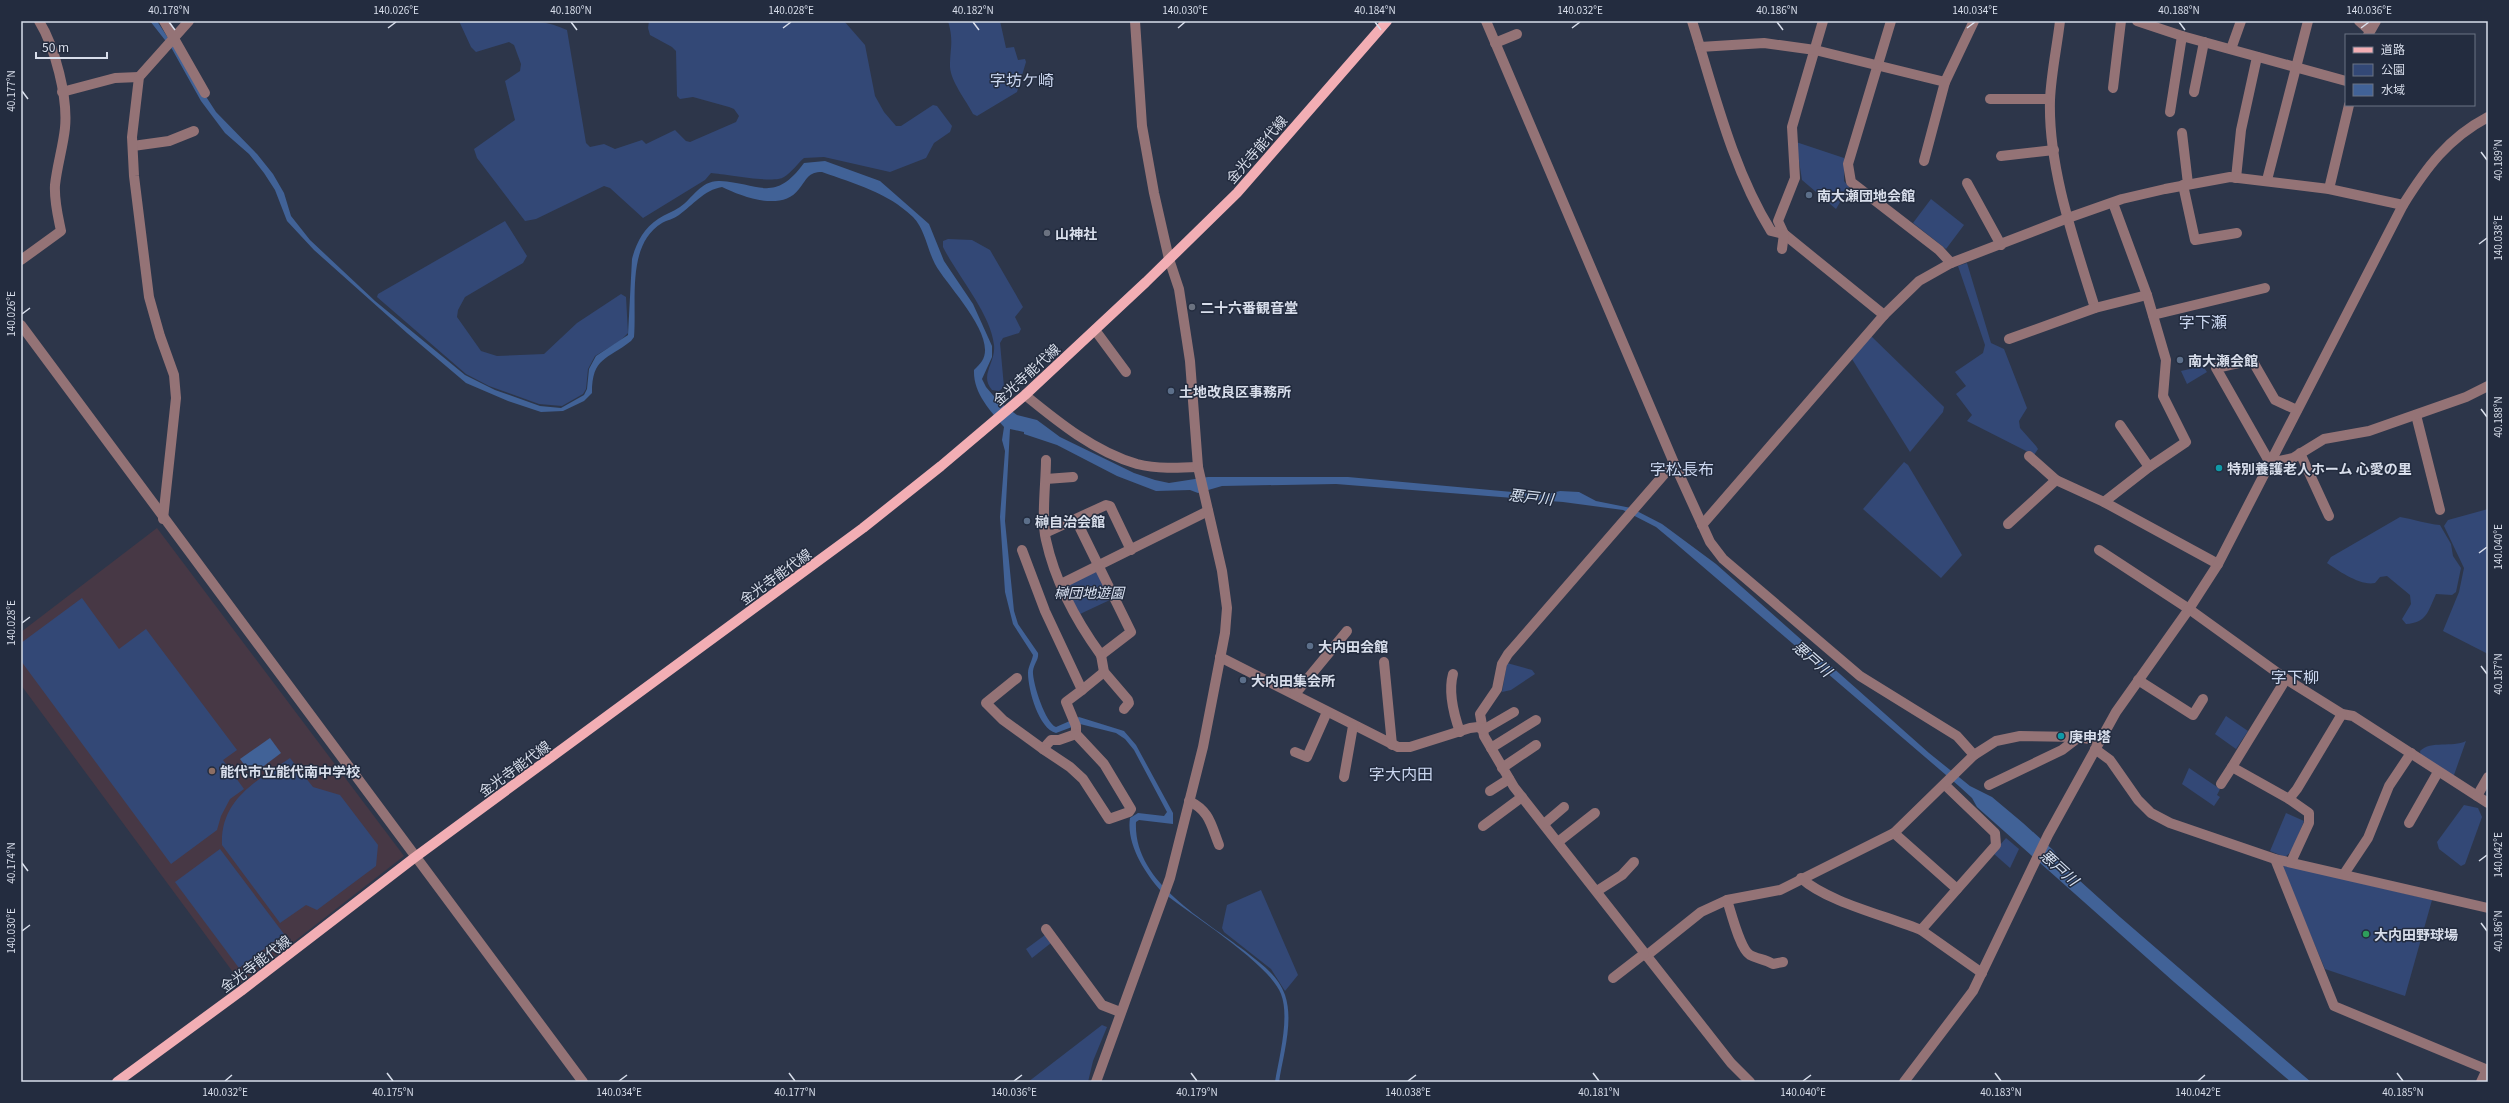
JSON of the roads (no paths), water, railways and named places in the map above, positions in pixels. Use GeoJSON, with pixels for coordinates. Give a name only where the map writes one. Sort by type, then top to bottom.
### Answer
{"type":"FeatureCollection","features":[{"type":"Feature","properties":{"kind":"main road","name":"金光寺能代線"},"geometry":{"type":"LineString","coordinates":[[117,1082],[241,991],[414,858],[863,528],[941,466],[1025,395],[1095,330],[1237,193],[1387,21]]}},
{"type":"Feature","properties":{"kind":"street"},"geometry":{"type":"LineString","coordinates":[[21,260],[61,231],[55,200],[55,184],[65,126],[62,92],[52,47],[39,21]]}},
{"type":"Feature","properties":{"kind":"street"},"geometry":{"type":"LineString","coordinates":[[164,21],[171,41],[205,93]]}},
{"type":"Feature","properties":{"kind":"street"},"geometry":{"type":"LineString","coordinates":[[163,519],[176,398],[175,383],[149,297],[134,176],[132,146],[139,78],[147,65],[188,21]]}},
{"type":"Feature","properties":{"kind":"street"},"geometry":{"type":"LineString","coordinates":[[1096,1082],[1120,1012],[1170,878],[1203,747],[1225,633],[1226,596],[1198,467],[1190,360],[1179,289],[1169,259],[1154,193],[1142,126],[1135,21]]}},
{"type":"Feature","properties":{"kind":"street"},"geometry":{"type":"LineString","coordinates":[[1486,21],[1674,463],[1710,542],[1723,559],[1860,676],[1957,736],[1974,755]]}},
{"type":"Feature","properties":{"kind":"street"},"geometry":{"type":"LineString","coordinates":[[1692,21],[1735,155],[1757,208],[1771,231],[1784,234]]}},
{"type":"Feature","properties":{"kind":"street"},"geometry":{"type":"LineString","coordinates":[[1824,21],[1792,127],[1795,178],[1778,222],[1784,234],[1884,315]]}},
{"type":"Feature","properties":{"kind":"street"},"geometry":{"type":"LineString","coordinates":[[1892,21],[1848,164],[1851,182],[1939,250],[1951,263]]}},
{"type":"Feature","properties":{"kind":"street"},"geometry":{"type":"LineString","coordinates":[[1924,161],[1945,82],[1974,21]]}},
{"type":"Feature","properties":{"kind":"street"},"geometry":{"type":"LineString","coordinates":[[2060,21],[2050,99],[2054,150],[2068,218],[2095,308]]}},
{"type":"Feature","properties":{"kind":"street"},"geometry":{"type":"LineString","coordinates":[[2113,88],[2121,21]]}},
{"type":"Feature","properties":{"kind":"street"},"geometry":{"type":"LineString","coordinates":[[2137,21],[2171,31],[2182,36],[2345,81]]}},
{"type":"Feature","properties":{"kind":"street"},"geometry":{"type":"LineString","coordinates":[[2171,31],[2174,21]]}},
{"type":"Feature","properties":{"kind":"street"},"geometry":{"type":"LineString","coordinates":[[2231,49],[2241,21]]}},
{"type":"Feature","properties":{"kind":"street"},"geometry":{"type":"LineString","coordinates":[[2267,180],[2295,66],[2308,21]]}},
{"type":"Feature","properties":{"kind":"street"},"geometry":{"type":"LineString","coordinates":[[2358,21],[2368,32],[2376,21]]}},
{"type":"Feature","properties":{"kind":"street"},"geometry":{"type":"LineString","coordinates":[[1495,43],[1517,34]]}},
{"type":"Feature","properties":{"kind":"street"},"geometry":{"type":"LineString","coordinates":[[2170,112],[2182,36]]}},
{"type":"Feature","properties":{"kind":"street"},"geometry":{"type":"LineString","coordinates":[[2194,92],[2204,42]]}},
{"type":"Feature","properties":{"kind":"street"},"geometry":{"type":"LineString","coordinates":[[1700,47],[1764,43],[1815,50],[1945,82]]}},
{"type":"Feature","properties":{"kind":"street"},"geometry":{"type":"LineString","coordinates":[[2236,178],[2241,130],[2257,57]]}},
{"type":"Feature","properties":{"kind":"street"},"geometry":{"type":"LineString","coordinates":[[62,92],[115,78],[139,78]]}},
{"type":"Feature","properties":{"kind":"street"},"geometry":{"type":"LineString","coordinates":[[1990,99],[2050,99]]}},
{"type":"Feature","properties":{"kind":"street"},"geometry":{"type":"LineString","coordinates":[[2329,189],[2349,106]]}},
{"type":"Feature","properties":{"kind":"street"},"geometry":{"type":"LineString","coordinates":[[1904,1082],[1958,1013],[1982,973],[2048,835],[2116,712],[2189,609],[2218,564],[2403,205],[2424,171],[2442,150],[2458,136],[2488,117]]}},
{"type":"Feature","properties":{"kind":"street"},"geometry":{"type":"LineString","coordinates":[[132,146],[169,140],[194,131]]}},
{"type":"Feature","properties":{"kind":"street"},"geometry":{"type":"LineString","coordinates":[[2182,133],[2185,185],[2195,240],[2237,233]]}},
{"type":"Feature","properties":{"kind":"street"},"geometry":{"type":"LineString","coordinates":[[2001,156],[2054,150]]}},
{"type":"Feature","properties":{"kind":"street"},"geometry":{"type":"LineString","coordinates":[[1702,525],[1884,315],[1919,281],[1951,263],[2068,218],[2113,203],[2185,185],[2236,178],[2267,180],[2329,189],[2403,205]]}},
{"type":"Feature","properties":{"kind":"street"},"geometry":{"type":"LineString","coordinates":[[1967,183],[2001,245]]}},
{"type":"Feature","properties":{"kind":"street"},"geometry":{"type":"LineString","coordinates":[[2104,502],[2149,467],[2186,442],[2163,396],[2166,360],[2147,295],[2113,203]]}},
{"type":"Feature","properties":{"kind":"street"},"geometry":{"type":"LineString","coordinates":[[1782,249],[1784,234]]}},
{"type":"Feature","properties":{"kind":"street"},"geometry":{"type":"LineString","coordinates":[[2153,315],[2265,288]]}},
{"type":"Feature","properties":{"kind":"street"},"geometry":{"type":"LineString","coordinates":[[2009,339],[2095,308],[2147,295]]}},
{"type":"Feature","properties":{"kind":"street"},"geometry":{"type":"LineString","coordinates":[[21,325],[414,858],[583,1082]]}},
{"type":"Feature","properties":{"kind":"street"},"geometry":{"type":"LineString","coordinates":[[1095,330],[1126,372]]}},
{"type":"Feature","properties":{"kind":"street"},"geometry":{"type":"LineString","coordinates":[[2270,464],[2216,368],[2252,360],[2275,400],[2297,410]]}},
{"type":"Feature","properties":{"kind":"street"},"geometry":{"type":"LineString","coordinates":[[2270,464],[2293,458],[2324,440],[2369,431],[2466,397],[2488,386]]}},
{"type":"Feature","properties":{"kind":"street"},"geometry":{"type":"LineString","coordinates":[[1025,395],[1061,425],[1085,439],[1136,464],[1171,468],[1198,467]]}},
{"type":"Feature","properties":{"kind":"street"},"geometry":{"type":"LineString","coordinates":[[2416,415],[2440,510]]}},
{"type":"Feature","properties":{"kind":"street"},"geometry":{"type":"LineString","coordinates":[[2120,425],[2149,467]]}},
{"type":"Feature","properties":{"kind":"street"},"geometry":{"type":"LineString","coordinates":[[2300,453],[2329,516]]}},
{"type":"Feature","properties":{"kind":"street"},"geometry":{"type":"LineString","coordinates":[[2028,456],[2056,480],[2104,502],[2218,564]]}},
{"type":"Feature","properties":{"kind":"street"},"geometry":{"type":"LineString","coordinates":[[1046,460],[1045,534],[1061,584],[1089,638],[1101,655],[1104,672],[1128,700],[1129,703],[1124,709]]}},
{"type":"Feature","properties":{"kind":"street"},"geometry":{"type":"LineString","coordinates":[[1674,463],[1504,659],[1497,689],[1482,707],[1480,714],[1483,730],[1490,748],[1522,797],[1731,1063],[1750,1082]]}},
{"type":"Feature","properties":{"kind":"street"},"geometry":{"type":"LineString","coordinates":[[1046,479],[1072,477]]}},
{"type":"Feature","properties":{"kind":"street"},"geometry":{"type":"LineString","coordinates":[[2008,524],[2056,480]]}},
{"type":"Feature","properties":{"kind":"street"},"geometry":{"type":"LineString","coordinates":[[1045,534],[1106,505],[1110,506],[1131,550]]}},
{"type":"Feature","properties":{"kind":"street"},"geometry":{"type":"LineString","coordinates":[[1061,584],[1099,567],[1208,510]]}},
{"type":"Feature","properties":{"kind":"street"},"geometry":{"type":"LineString","coordinates":[[1076,520],[1131,632],[1101,655]]}},
{"type":"Feature","properties":{"kind":"street"},"geometry":{"type":"LineString","coordinates":[[1022,550],[1045,611],[1082,690]]}},
{"type":"Feature","properties":{"kind":"street"},"geometry":{"type":"LineString","coordinates":[[2099,550],[2189,609],[2286,679],[2342,714],[2353,716],[2488,803]]}},
{"type":"Feature","properties":{"kind":"street"},"geometry":{"type":"LineString","coordinates":[[1295,694],[1347,631]]}},
{"type":"Feature","properties":{"kind":"street"},"geometry":{"type":"LineString","coordinates":[[1220,657],[1295,694],[1326,712],[1392,745],[1410,747],[1478,727],[1483,730]]}},
{"type":"Feature","properties":{"kind":"street"},"geometry":{"type":"LineString","coordinates":[[1384,662],[1392,745]]}},
{"type":"Feature","properties":{"kind":"street"},"geometry":{"type":"LineString","coordinates":[[1017,678],[986,703],[1003,720],[1070,767],[1083,779],[1109,819],[1129,812],[1131,809],[1104,764],[1075,726],[1066,702],[1104,672]]}},
{"type":"Feature","properties":{"kind":"street"},"geometry":{"type":"LineString","coordinates":[[1453,674],[1451,680],[1454,715],[1460,732]]}},
{"type":"Feature","properties":{"kind":"street"},"geometry":{"type":"LineString","coordinates":[[2221,784],[2286,679]]}},
{"type":"Feature","properties":{"kind":"street"},"geometry":{"type":"LineString","coordinates":[[2138,680],[2193,715],[2204,699]]}},
{"type":"Feature","properties":{"kind":"street"},"geometry":{"type":"LineString","coordinates":[[1295,752],[1307,757],[1326,712]]}},
{"type":"Feature","properties":{"kind":"street"},"geometry":{"type":"LineString","coordinates":[[1483,730],[1514,712]]}},
{"type":"Feature","properties":{"kind":"street"},"geometry":{"type":"LineString","coordinates":[[2289,798],[2297,790],[2342,714]]}},
{"type":"Feature","properties":{"kind":"street"},"geometry":{"type":"LineString","coordinates":[[1490,748],[1536,720]]}},
{"type":"Feature","properties":{"kind":"street"},"geometry":{"type":"LineString","coordinates":[[1043,749],[1051,740],[1059,740],[1075,726]]}},
{"type":"Feature","properties":{"kind":"street"},"geometry":{"type":"LineString","coordinates":[[1344,778],[1353,726]]}},
{"type":"Feature","properties":{"kind":"street"},"geometry":{"type":"LineString","coordinates":[[1613,978],[1701,912],[1727,900],[1780,890],[1801,878],[1894,833],[1945,785],[1974,755],[1996,741],[2020,736],[2079,737],[2097,745],[2110,760],[2138,800],[2152,813],[2170,823],[2275,859],[2488,908]]}},
{"type":"Feature","properties":{"kind":"street"},"geometry":{"type":"LineString","coordinates":[[1989,785],[2062,750],[2079,737]]}},
{"type":"Feature","properties":{"kind":"street"},"geometry":{"type":"LineString","coordinates":[[1502,768],[1536,745]]}},
{"type":"Feature","properties":{"kind":"street"},"geometry":{"type":"LineString","coordinates":[[2344,874],[2368,838],[2389,786],[2411,753]]}},
{"type":"Feature","properties":{"kind":"street"},"geometry":{"type":"LineString","coordinates":[[2232,767],[2289,798],[2309,813],[2309,823],[2291,862]]}},
{"type":"Feature","properties":{"kind":"street"},"geometry":{"type":"LineString","coordinates":[[2409,824],[2438,772]]}},
{"type":"Feature","properties":{"kind":"street"},"geometry":{"type":"LineString","coordinates":[[2477,796],[2488,777]]}},
{"type":"Feature","properties":{"kind":"street"},"geometry":{"type":"LineString","coordinates":[[1490,791],[1509,779]]}},
{"type":"Feature","properties":{"kind":"street"},"geometry":{"type":"LineString","coordinates":[[1921,930],[1996,845],[1995,833],[1945,785]]}},
{"type":"Feature","properties":{"kind":"street"},"geometry":{"type":"LineString","coordinates":[[1483,826],[1522,797]]}},
{"type":"Feature","properties":{"kind":"street"},"geometry":{"type":"LineString","coordinates":[[1189,801],[1202,807],[1206,813],[1219,845]]}},
{"type":"Feature","properties":{"kind":"street"},"geometry":{"type":"LineString","coordinates":[[1544,824],[1564,807]]}},
{"type":"Feature","properties":{"kind":"street"},"geometry":{"type":"LineString","coordinates":[[1558,842],[1595,813]]}},
{"type":"Feature","properties":{"kind":"street"},"geometry":{"type":"LineString","coordinates":[[1894,833],[1957,889]]}},
{"type":"Feature","properties":{"kind":"street"},"geometry":{"type":"LineString","coordinates":[[2275,859],[2334,1006],[2487,1069],[2481,1082]]}},
{"type":"Feature","properties":{"kind":"street"},"geometry":{"type":"LineString","coordinates":[[1597,891],[1622,875],[1634,862]]}},
{"type":"Feature","properties":{"kind":"street"},"geometry":{"type":"LineString","coordinates":[[1801,878],[1811,888],[1830,897],[1921,930],[1982,973]]}},
{"type":"Feature","properties":{"kind":"street"},"geometry":{"type":"LineString","coordinates":[[1727,900],[1743,946],[1749,955],[1763,958],[1773,964],[1783,962]]}},
{"type":"Feature","properties":{"kind":"street"},"geometry":{"type":"LineString","coordinates":[[1046,929],[1102,1005],[1120,1012]]}},
{"type":"Feature","properties":{"kind":"water","name":"悪戸川"},"geometry":{"type":"Polygon","coordinates":[[[150,21],[157,21],[216,112],[257,154],[273,174],[284,193],[291,216],[310,240],[375,301],[465,375],[495,390],[540,406],[561,408],[584,395],[587,389],[589,369],[596,356],[628,335],[632,259],[641,236],[653,223],[680,207],[702,186],[713,181],[734,182],[765,188],[775,187],[784,183],[793,176],[804,163],[825,161],[880,181],[929,224],[944,261],[973,304],[992,346],[992,357],[982,379],[986,387],[998,401],[1017,415],[1037,420],[1060,437],[1134,473],[1169,483],[1208,477],[1348,477],[1544,495],[1560,491],[1579,492],[1596,501],[1631,508],[1662,524],[1716,564],[1929,753],[1970,786],[1992,797],[2023,823],[2053,850],[2069,871],[2120,917],[2311,1082],[2291,1082],[2174,982],[1977,807],[1972,798],[1960,787],[1674,542],[1656,527],[1623,510],[1563,502],[1336,484],[1222,486],[1198,493],[1190,490],[1156,491],[1117,476],[1057,445],[1024,434],[1024,432],[1010,429],[1005,521],[1014,611],[1018,624],[1038,653],[1033,676],[1040,701],[1048,718],[1056,727],[1079,717],[1124,731],[1136,745],[1173,813],[1173,824],[1139,820],[1136,822],[1138,843],[1146,863],[1158,881],[1174,897],[1268,970],[1278,981],[1285,995],[1288,1016],[1287,1038],[1279,1082],[1275,1082],[1284,1026],[1281,994],[1274,982],[1261,968],[1227,940],[1161,891],[1143,867],[1131,838],[1130,818],[1138,813],[1164,816],[1167,812],[1134,750],[1125,739],[1116,733],[1080,724],[1056,733],[1044,724],[1036,708],[1032,698],[1028,673],[1033,655],[1013,624],[1005,592],[1000,517],[1005,451],[1002,440],[1004,427],[983,401],[974,378],[974,370],[982,361],[985,351],[983,338],[969,311],[935,264],[923,233],[913,217],[903,208],[881,195],[822,172],[817,172],[811,175],[792,196],[783,200],[773,201],[751,198],[722,187],[710,191],[677,216],[662,223],[651,233],[643,245],[638,259],[636,275],[634,337],[631,341],[608,356],[598,366],[593,381],[592,393],[584,401],[563,411],[541,412],[508,401],[466,383],[407,333],[314,250],[287,221],[275,190],[264,173],[249,154],[225,133],[201,101],[172,49],[150,21]]]}},
{"type":"Feature","properties":{"kind":"water"},"geometry":{"type":"Polygon","coordinates":[[[270,738],[281,753],[252,775],[240,759],[270,738]]]}},
{"type":"Feature","properties":{"kind":"place","name":"南大瀬団地会館"},"geometry":{"type":"Point","coordinates":[1809,195]}},
{"type":"Feature","properties":{"kind":"place","name":"山神社"},"geometry":{"type":"Point","coordinates":[1047,233]}},
{"type":"Feature","properties":{"kind":"place","name":"二十六番観音堂"},"geometry":{"type":"Point","coordinates":[1192,307]}},
{"type":"Feature","properties":{"kind":"place","name":"南大瀬会館"},"geometry":{"type":"Point","coordinates":[2180,360]}},
{"type":"Feature","properties":{"kind":"place","name":"土地改良区事務所"},"geometry":{"type":"Point","coordinates":[1171,391]}},
{"type":"Feature","properties":{"kind":"place","name":"特別養護老人ホーム 心愛の里"},"geometry":{"type":"Point","coordinates":[2219,468]}},
{"type":"Feature","properties":{"kind":"place","name":"榊自治会館"},"geometry":{"type":"Point","coordinates":[1027,521]}},
{"type":"Feature","properties":{"kind":"place","name":"大内田会館"},"geometry":{"type":"Point","coordinates":[1310,646]}},
{"type":"Feature","properties":{"kind":"place","name":"大内田集会所"},"geometry":{"type":"Point","coordinates":[1243,680]}},
{"type":"Feature","properties":{"kind":"place","name":"庚申塔"},"geometry":{"type":"Point","coordinates":[2061,736]}},
{"type":"Feature","properties":{"kind":"place","name":"能代市立能代南中学校"},"geometry":{"type":"Point","coordinates":[212,771]}},
{"type":"Feature","properties":{"kind":"place","name":"大内田野球場"},"geometry":{"type":"Point","coordinates":[2366,934]}},
{"type":"Feature","properties":{"kind":"district","name":"字坊ケ崎"},"geometry":{"type":"Point","coordinates":[1022,79]}},
{"type":"Feature","properties":{"kind":"district","name":"字下瀬"},"geometry":{"type":"Point","coordinates":[2203,321]}},
{"type":"Feature","properties":{"kind":"district","name":"字松長布"},"geometry":{"type":"Point","coordinates":[1682,468]}},
{"type":"Feature","properties":{"kind":"district","name":"字下柳"},"geometry":{"type":"Point","coordinates":[2295,676]}},
{"type":"Feature","properties":{"kind":"district","name":"字大内田"},"geometry":{"type":"Point","coordinates":[1401,773]}},
{"type":"Feature","properties":{"kind":"park label","name":"榊団地遊園"},"geometry":{"type":"Point","coordinates":[1089,592]}}]}
